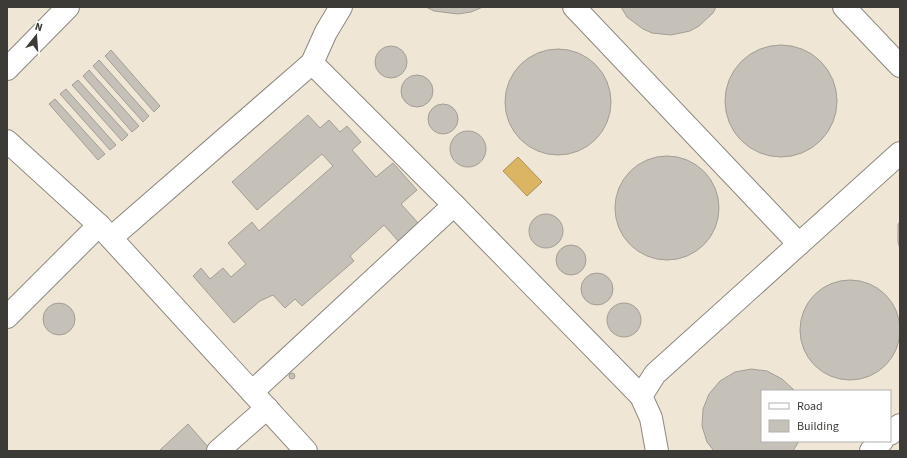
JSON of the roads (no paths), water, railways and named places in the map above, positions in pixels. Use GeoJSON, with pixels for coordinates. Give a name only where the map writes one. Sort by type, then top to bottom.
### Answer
{"type":"FeatureCollection","features":[{"type":"Feature","properties":{"kind":"street"},"geometry":{"type":"LineString","coordinates":[[7,69],[68,7]]}},
{"type":"Feature","properties":{"kind":"street"},"geometry":{"type":"LineString","coordinates":[[7,317],[105,232],[312,63],[326,32],[341,7]]}},
{"type":"Feature","properties":{"kind":"street"},"geometry":{"type":"LineString","coordinates":[[574,7],[799,244]]}},
{"type":"Feature","properties":{"kind":"street"},"geometry":{"type":"LineString","coordinates":[[844,7],[900,66]]}},
{"type":"Feature","properties":{"kind":"street"},"geometry":{"type":"LineString","coordinates":[[312,63],[641,396],[651,418],[657,451]]}},
{"type":"Feature","properties":{"kind":"street"},"geometry":{"type":"LineString","coordinates":[[7,141],[105,232],[306,451]]}},
{"type":"Feature","properties":{"kind":"street"},"geometry":{"type":"LineString","coordinates":[[641,396],[655,374],[900,153]]}},
{"type":"Feature","properties":{"kind":"street"},"geometry":{"type":"LineString","coordinates":[[252,392],[454,206]]}},
{"type":"Feature","properties":{"kind":"street"},"geometry":{"type":"LineString","coordinates":[[218,451],[267,408]]}},
{"type":"Feature","properties":{"kind":"street"},"geometry":{"type":"LineString","coordinates":[[891,433],[900,425]]}},
{"type":"Feature","properties":{"kind":"street"},"geometry":{"type":"LineString","coordinates":[[870,451],[881,442]]}}]}
